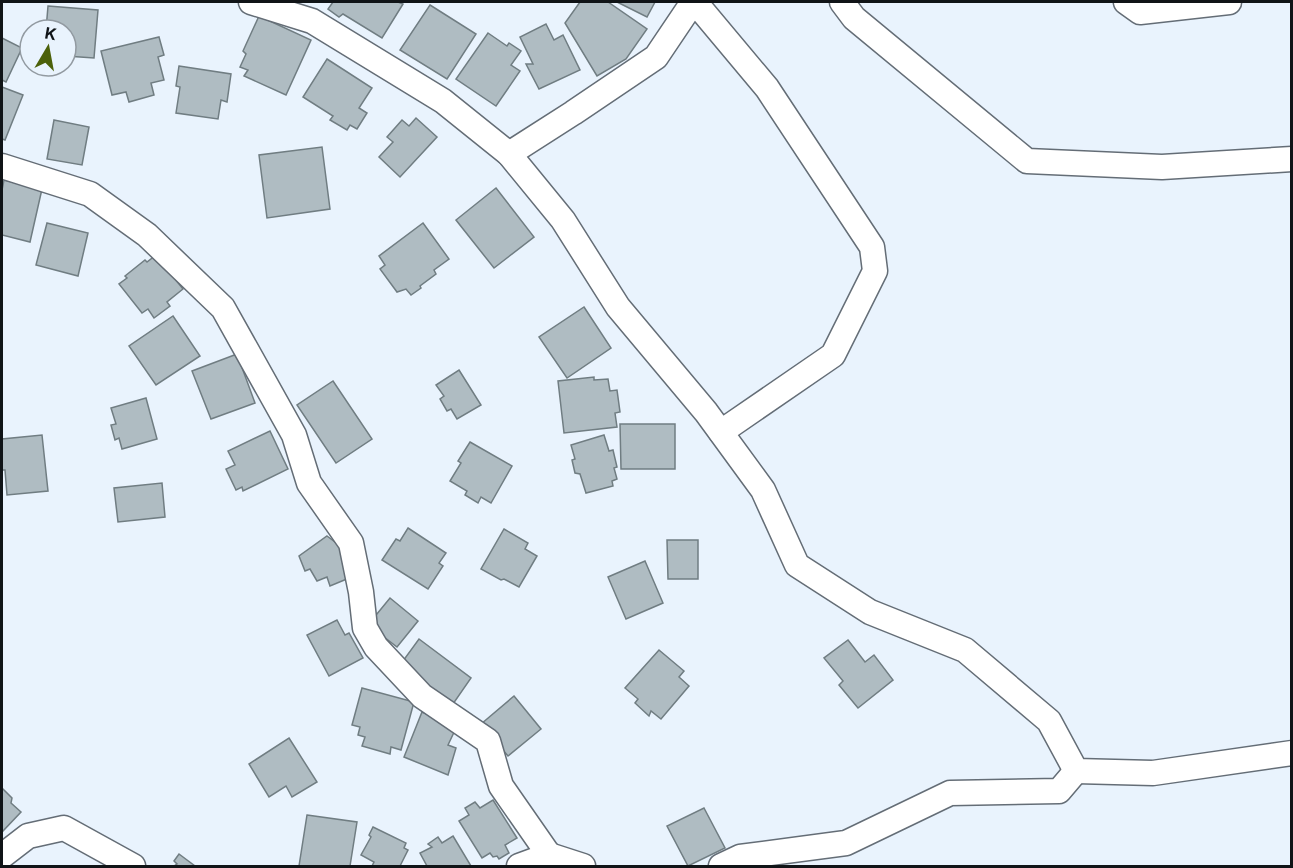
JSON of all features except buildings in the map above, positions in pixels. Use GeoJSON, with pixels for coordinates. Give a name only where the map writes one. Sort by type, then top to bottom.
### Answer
{"type":"FeatureCollection","features":[{"type":"Feature","properties":{"kind":"street"},"geometry":{"type":"LineString","coordinates":[[251,2],[312,21],[443,101],[509,154],[563,220],[618,308],[706,412],[763,490],[797,565],[870,612],[965,650],[1049,721],[1076,771]]}},
{"type":"Feature","properties":{"kind":"street"},"geometry":{"type":"LineString","coordinates":[[509,154],[656,57],[694,2],[767,88],[872,247],[876,270],[833,355],[721,432]]}},
{"type":"Feature","properties":{"kind":"street"},"geometry":{"type":"LineString","coordinates":[[842,2],[854,18],[1027,161],[1162,167],[1292,159]]}},
{"type":"Feature","properties":{"kind":"street"},"geometry":{"type":"LineString","coordinates":[[1126,2],[1140,12],[1229,2]]}},
{"type":"Feature","properties":{"kind":"street"},"geometry":{"type":"LineString","coordinates":[[2,166],[90,194],[147,235],[223,308],[294,435],[309,483],[351,543],[361,592],[365,628],[376,647],[422,696],[488,741],[501,786],[549,855],[583,867]]}},
{"type":"Feature","properties":{"kind":"street"},"geometry":{"type":"LineString","coordinates":[[721,867],[740,857],[846,843],[950,793],[1059,790],[1076,771],[1153,773],[1292,753]]}},
{"type":"Feature","properties":{"kind":"street"},"geometry":{"type":"LineString","coordinates":[[2,856],[28,836],[64,828],[133,867]]}},
{"type":"Feature","properties":{"kind":"street"},"geometry":{"type":"LineString","coordinates":[[519,867],[549,855]]}}]}
